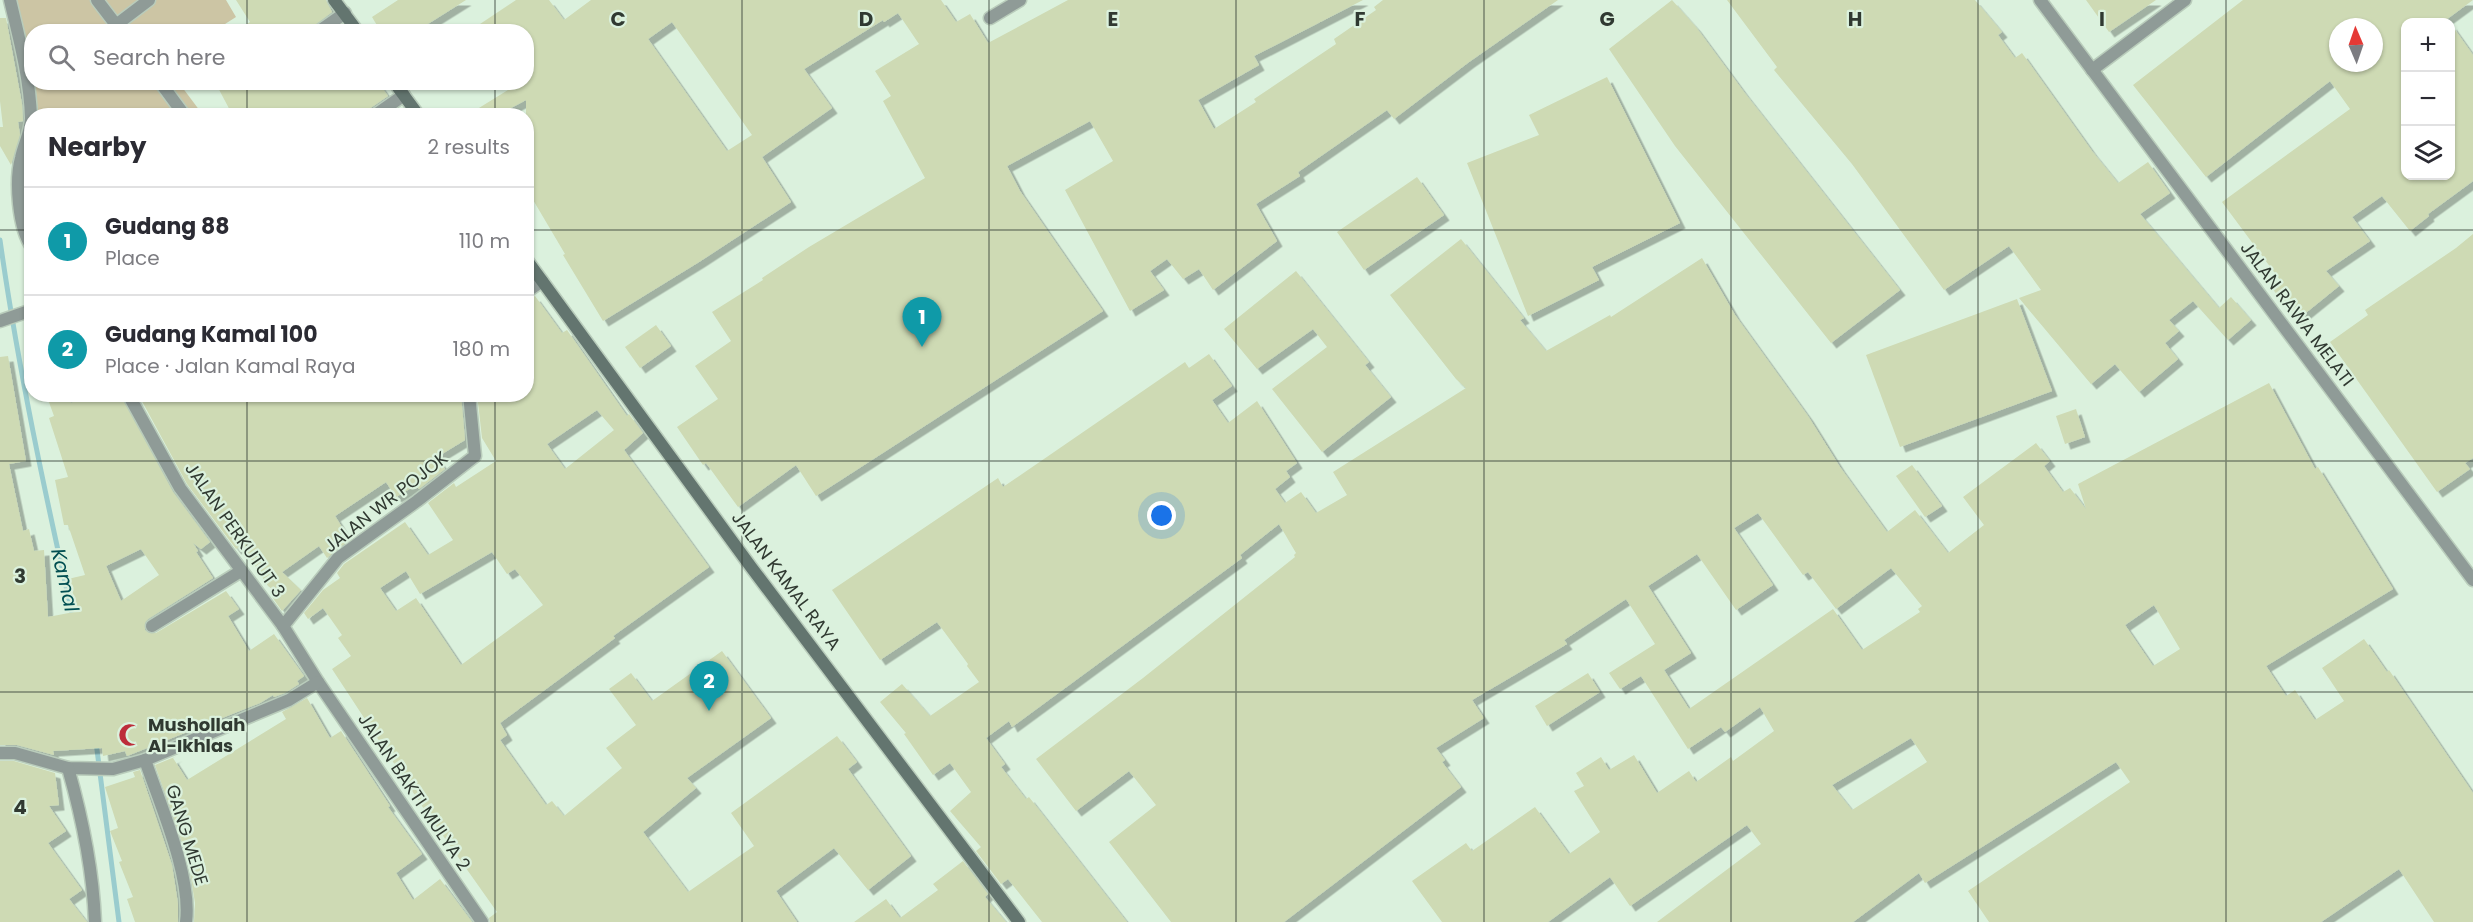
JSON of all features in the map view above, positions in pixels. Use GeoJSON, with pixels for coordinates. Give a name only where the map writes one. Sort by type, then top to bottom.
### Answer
{"type":"FeatureCollection","features":[{"type":"Feature","properties":{"kind":"main road"},"geometry":{"type":"LineString","coordinates":[[334,0],[353,24]]}},
{"type":"Feature","properties":{"kind":"main road"},"geometry":{"type":"LineString","coordinates":[[400,90],[413,108]]}},
{"type":"Feature","properties":{"kind":"main road","name":"JALAN KAMAL RAYA"},"geometry":{"type":"LineString","coordinates":[[534,270],[751,567],[1019,922]]}},
{"type":"Feature","properties":{"kind":"street"},"geometry":{"type":"LineString","coordinates":[[10,0],[24,69]]}},
{"type":"Feature","properties":{"kind":"street"},"geometry":{"type":"LineString","coordinates":[[97,0],[116,24]]}},
{"type":"Feature","properties":{"kind":"street"},"geometry":{"type":"LineString","coordinates":[[123,24],[149,0]]}},
{"type":"Feature","properties":{"kind":"street"},"geometry":{"type":"LineString","coordinates":[[990,18],[1020,0]]}},
{"type":"Feature","properties":{"kind":"street","name":"JALAN RAWA MELATI"},"geometry":{"type":"LineString","coordinates":[[2040,0],[2473,580]]}},
{"type":"Feature","properties":{"kind":"street"},"geometry":{"type":"LineString","coordinates":[[2092,70],[2185,0]]}},
{"type":"Feature","properties":{"kind":"street"},"geometry":{"type":"LineString","coordinates":[[329,24],[345,13]]}},
{"type":"Feature","properties":{"kind":"street"},"geometry":{"type":"LineString","coordinates":[[27,90],[30,108]]}},
{"type":"Feature","properties":{"kind":"street"},"geometry":{"type":"LineString","coordinates":[[166,90],[179,108]]}},
{"type":"Feature","properties":{"kind":"street"},"geometry":{"type":"LineString","coordinates":[[385,108],[404,95]]}},
{"type":"Feature","properties":{"kind":"street"},"geometry":{"type":"LineString","coordinates":[[24,148],[18,175],[24,234]]}},
{"type":"Feature","properties":{"kind":"street"},"geometry":{"type":"LineString","coordinates":[[534,286],[542,281]]}},
{"type":"Feature","properties":{"kind":"street"},"geometry":{"type":"LineString","coordinates":[[0,321],[24,313]]}},
{"type":"Feature","properties":{"kind":"street","name":"JALAN PERKUTUT 3"},"geometry":{"type":"LineString","coordinates":[[132,402],[180,488],[283,626],[318,682]]}},
{"type":"Feature","properties":{"kind":"street","name":"JALAN WR POJOK"},"geometry":{"type":"LineString","coordinates":[[283,626],[338,558],[475,456],[470,402]]}},
{"type":"Feature","properties":{"kind":"street"},"geometry":{"type":"LineString","coordinates":[[152,626],[241,571]]}},
{"type":"Feature","properties":{"kind":"street"},"geometry":{"type":"LineString","coordinates":[[0,753],[15,753],[72,769],[112,769],[145,760],[289,700],[318,682]]}},
{"type":"Feature","properties":{"kind":"street","name":"JALAN BAKTI MULYA 2"},"geometry":{"type":"LineString","coordinates":[[318,682],[482,922]]}},
{"type":"Feature","properties":{"kind":"street","name":"GANG MEDE"},"geometry":{"type":"LineString","coordinates":[[145,760],[182,874],[187,897],[186,922]]}},
{"type":"Feature","properties":{"kind":"street"},"geometry":{"type":"LineString","coordinates":[[72,769],[92,889],[95,922]]}},
{"type":"Feature","properties":{"kind":"shaded area"},"geometry":{"type":"Polygon","coordinates":[[[14,0],[226,0],[236,17],[225,24],[24,24],[24,48],[14,0]]]}},
{"type":"Feature","properties":{"kind":"shaded area"},"geometry":{"type":"Polygon","coordinates":[[[33,90],[184,90],[198,108],[37,108],[33,90]]]}},
{"type":"Feature","properties":{"kind":"building"},"geometry":{"type":"Polygon","coordinates":[[[236,0],[326,0],[332,12],[316,24],[247,24],[250,22],[236,0]]]}},
{"type":"Feature","properties":{"kind":"building"},"geometry":{"type":"Polygon","coordinates":[[[398,0],[466,0],[428,24],[376,24],[372,17],[398,0]]]}},
{"type":"Feature","properties":{"kind":"building"},"geometry":{"type":"Polygon","coordinates":[[[516,0],[549,0],[564,20],[591,0],[941,0],[956,22],[970,14],[988,43],[1068,0],[1363,0],[1254,56],[1259,65],[1198,100],[1214,129],[1256,102],[1254,99],[1336,44],[1334,39],[1376,10],[1374,7],[1383,0],[1558,0],[1469,62],[1394,119],[1387,110],[1298,172],[1300,176],[1256,204],[1277,241],[1213,290],[1199,269],[1183,279],[1167,259],[1150,271],[1164,290],[1130,311],[1065,190],[1113,161],[1090,121],[1007,166],[1020,191],[1103,311],[816,496],[796,465],[738,507],[706,463],[703,465],[677,427],[718,399],[695,366],[731,341],[712,312],[763,280],[762,278],[809,247],[925,178],[883,101],[891,96],[875,71],[919,44],[898,13],[804,69],[832,108],[762,157],[791,202],[603,321],[534,202],[534,108],[526,108],[526,100],[511,108],[479,108],[508,90],[534,90],[534,24],[480,24],[516,0]],[[672,22],[648,39],[727,151],[752,135],[672,22]]]}},
{"type":"Feature","properties":{"kind":"building"},"geometry":{"type":"Polygon","coordinates":[[[1672,0],[1696,27],[1744,92],[1900,290],[1831,343],[1675,146],[1609,49],[1672,0]]]}},
{"type":"Feature","properties":{"kind":"building"},"geometry":{"type":"Polygon","coordinates":[[[1727,0],[1975,0],[2002,32],[1998,35],[2015,58],[2022,53],[2092,151],[2118,183],[2148,162],[2170,193],[2140,214],[2219,308],[2231,297],[2251,320],[2228,340],[2193,301],[2169,320],[2179,331],[2165,343],[2178,359],[2139,392],[2115,364],[2091,384],[2019,298],[2041,290],[2009,246],[1944,290],[1852,164],[1774,70],[1777,67],[1727,0]]]}},
{"type":"Feature","properties":{"kind":"building"},"geometry":{"type":"Polygon","coordinates":[[[2086,0],[2156,0],[2109,32],[2086,0]]]}},
{"type":"Feature","properties":{"kind":"building"},"geometry":{"type":"Polygon","coordinates":[[[2243,0],[2473,0],[2448,18],[2401,18],[2401,180],[2455,180],[2455,30],[2473,55],[2473,181],[2428,214],[2429,216],[2410,231],[2382,196],[2352,217],[2370,241],[2326,271],[2339,286],[2297,320],[2271,287],[2280,280],[2222,202],[2350,109],[2330,81],[2206,177],[2133,85],[2243,0]]]}},
{"type":"Feature","properties":{"kind":"building"},"geometry":{"type":"Polygon","coordinates":[[[0,18],[6,18],[22,104],[23,121],[18,122],[20,135],[11,165],[0,146],[0,127],[3,127],[0,101],[0,18]]]}},
{"type":"Feature","properties":{"kind":"building"},"geometry":{"type":"Polygon","coordinates":[[[1607,77],[1680,223],[1592,267],[1599,280],[1528,316],[1467,163],[1539,135],[1529,115],[1607,77]]]}},
{"type":"Feature","properties":{"kind":"building"},"geometry":{"type":"Polygon","coordinates":[[[219,90],[384,90],[388,96],[370,108],[229,108],[219,90]]]}},
{"type":"Feature","properties":{"kind":"building"},"geometry":{"type":"Polygon","coordinates":[[[1417,177],[1444,215],[1364,270],[1337,232],[1417,177]]]}},
{"type":"Feature","properties":{"kind":"building"},"geometry":{"type":"Polygon","coordinates":[[[2473,234],[2473,458],[2465,463],[2470,469],[2437,492],[2330,342],[2368,315],[2365,310],[2473,234]]]}},
{"type":"Feature","properties":{"kind":"building"},"geometry":{"type":"Polygon","coordinates":[[[1461,239],[1524,318],[1520,320],[1546,351],[1610,315],[1611,317],[1702,258],[1735,315],[1808,416],[1840,467],[1887,532],[1915,510],[1948,553],[1984,525],[1963,497],[2036,443],[2050,461],[2044,466],[2063,492],[2070,488],[2086,509],[2078,484],[2269,383],[2315,469],[2318,467],[2393,589],[2266,666],[2286,696],[2295,690],[2315,720],[2344,701],[2322,668],[2364,639],[2387,672],[2389,670],[2473,793],[2473,922],[2434,922],[2399,869],[2321,922],[1989,922],[1968,891],[2130,782],[2116,762],[1925,883],[1919,873],[1853,922],[1657,922],[1761,844],[1747,825],[1630,906],[1610,877],[1548,922],[1442,922],[1412,881],[1466,843],[1472,851],[1535,807],[1569,854],[1600,832],[1574,791],[1584,786],[1576,773],[1601,757],[1609,770],[1634,755],[1657,793],[1689,771],[1696,782],[1731,757],[1733,761],[1774,731],[1760,707],[1725,732],[1721,727],[1688,749],[1641,676],[1620,689],[1609,673],[1655,644],[1626,599],[1564,640],[1567,644],[1472,700],[1484,718],[1436,748],[1445,760],[1442,762],[1461,787],[1284,922],[1171,922],[1109,842],[1156,805],[1129,771],[1076,811],[1036,759],[1143,678],[1295,557],[1296,553],[1279,524],[1240,555],[1242,558],[1012,727],[1009,721],[986,738],[1005,764],[1001,767],[1026,799],[1029,797],[1127,922],[1042,922],[1008,879],[1001,884],[976,851],[981,847],[950,811],[971,792],[950,763],[933,775],[904,734],[906,733],[880,702],[902,684],[930,716],[979,682],[967,666],[968,664],[937,622],[880,660],[832,590],[998,478],[1003,487],[1185,362],[1189,368],[1209,354],[1232,386],[1212,400],[1228,423],[1257,401],[1297,463],[1286,471],[1290,477],[1275,489],[1285,503],[1301,492],[1316,513],[1347,495],[1333,472],[1466,388],[1456,379],[1390,295],[1461,239]],[[1758,513],[1734,528],[1773,585],[1736,610],[1697,554],[1648,586],[1691,653],[1664,670],[1689,709],[1833,609],[1862,650],[1920,612],[1918,609],[1922,606],[1891,568],[1836,609],[1808,572],[1803,575],[1758,513]],[[2154,605],[2125,625],[2153,666],[2180,649],[2154,605]],[[1911,738],[1832,785],[1852,810],[1927,762],[1911,738]]]}},
{"type":"Feature","properties":{"kind":"building"},"geometry":{"type":"Polygon","coordinates":[[[1296,271],[1369,362],[1365,365],[1391,397],[1322,452],[1272,389],[1327,347],[1313,329],[1257,369],[1224,329],[1296,271]]]}},
{"type":"Feature","properties":{"kind":"building"},"geometry":{"type":"Polygon","coordinates":[[[535,296],[562,333],[567,330],[627,416],[629,414],[643,433],[624,450],[709,567],[613,636],[615,638],[500,723],[507,735],[500,740],[546,805],[552,801],[564,816],[622,768],[606,748],[636,725],[609,689],[631,673],[652,701],[722,651],[771,718],[687,778],[696,788],[643,832],[688,892],[754,846],[731,813],[837,736],[857,762],[848,769],[911,856],[868,890],[834,848],[776,891],[797,922],[490,922],[489,918],[497,912],[422,806],[332,669],[351,656],[338,638],[342,635],[323,608],[308,619],[304,613],[323,590],[340,578],[337,573],[344,564],[405,522],[428,555],[453,540],[428,503],[454,483],[456,487],[496,461],[482,438],[478,402],[534,402],[535,296]],[[597,410],[547,444],[565,469],[614,430],[597,410]],[[492,552],[420,594],[406,571],[380,588],[396,611],[416,598],[461,665],[543,605],[515,569],[507,574],[492,552]]]}},
{"type":"Feature","properties":{"kind":"building"},"geometry":{"type":"Polygon","coordinates":[[[2017,299],[2052,391],[1900,447],[1866,355],[2017,299]]]}},
{"type":"Feature","properties":{"kind":"building"},"geometry":{"type":"Polygon","coordinates":[[[656,325],[671,346],[640,368],[625,347],[656,325]]]}},
{"type":"Feature","properties":{"kind":"building"},"geometry":{"type":"Polygon","coordinates":[[[8,356],[26,461],[9,464],[23,531],[29,529],[34,551],[44,550],[48,617],[79,611],[68,579],[85,575],[68,525],[64,525],[55,480],[68,477],[49,418],[54,416],[49,402],[124,402],[173,492],[210,542],[201,549],[193,543],[198,551],[196,552],[213,578],[148,619],[145,623],[145,630],[149,633],[156,633],[226,591],[239,609],[228,616],[249,651],[274,634],[304,676],[297,681],[299,684],[285,693],[274,697],[273,695],[260,703],[127,756],[125,751],[103,756],[102,748],[53,751],[54,755],[17,745],[0,745],[0,357],[8,356]],[[141,549],[106,566],[121,601],[159,575],[141,549]]]}},
{"type":"Feature","properties":{"kind":"building"},"geometry":{"type":"Polygon","coordinates":[[[142,402],[462,402],[465,440],[437,457],[445,469],[419,489],[416,485],[396,497],[386,482],[335,516],[350,540],[327,558],[319,546],[282,572],[301,590],[282,611],[272,597],[276,592],[268,586],[242,545],[236,549],[187,484],[142,402]]]}},
{"type":"Feature","properties":{"kind":"building"},"geometry":{"type":"Polygon","coordinates":[[[2076,409],[2085,437],[2065,444],[2056,416],[2076,409]]]}},
{"type":"Feature","properties":{"kind":"building"},"geometry":{"type":"Polygon","coordinates":[[[1912,465],[1942,506],[1925,517],[1896,476],[1912,465]]]}},
{"type":"Feature","properties":{"kind":"building"},"geometry":{"type":"Polygon","coordinates":[[[1588,673],[1600,692],[1547,726],[1535,706],[1588,673]]]}},
{"type":"Feature","properties":{"kind":"building"},"geometry":{"type":"Polygon","coordinates":[[[307,698],[330,738],[341,731],[390,806],[388,807],[422,854],[396,873],[413,900],[440,879],[472,922],[194,922],[195,903],[188,860],[155,765],[177,756],[173,758],[187,780],[286,719],[282,712],[307,698]]]}},
{"type":"Feature","properties":{"kind":"building"},"geometry":{"type":"Polygon","coordinates":[[[0,761],[14,761],[55,773],[59,805],[49,806],[66,831],[48,843],[82,890],[69,899],[87,922],[0,922],[0,761]]]}},
{"type":"Feature","properties":{"kind":"building"},"geometry":{"type":"Polygon","coordinates":[[[140,770],[172,865],[178,904],[178,922],[135,922],[127,899],[133,897],[110,831],[118,828],[105,787],[135,777],[133,772],[140,770]]]}},
{"type":"Feature","properties":{"kind":"building"},"geometry":{"type":"Polygon","coordinates":[[[963,861],[988,894],[985,897],[1006,922],[854,922],[886,899],[900,918],[938,890],[933,884],[963,861]]]}},
{"type":"Feature","properties":{"kind":"waterway","name":"Kamal"},"geometry":{"type":"LineString","coordinates":[[0,240],[24,383]]}},
{"type":"Feature","properties":{"kind":"waterway","name":"Kamal"},"geometry":{"type":"LineString","coordinates":[[28,402],[73,618]]}},
{"type":"Feature","properties":{"kind":"waterway","name":"Kamal"},"geometry":{"type":"LineString","coordinates":[[96,742],[119,922]]}},
{"type":"Feature","properties":{"kind":"place","name":"Gudang 88"},"geometry":{"type":"Point","coordinates":[922,347]}},
{"type":"Feature","properties":{"kind":"place","name":"Gudang Kamal 100"},"geometry":{"type":"Point","coordinates":[709,711]}},
{"type":"Feature","properties":{"kind":"place","name":"Mushollah Al-Ikhlas"},"geometry":{"type":"Point","coordinates":[130,735]}}]}
